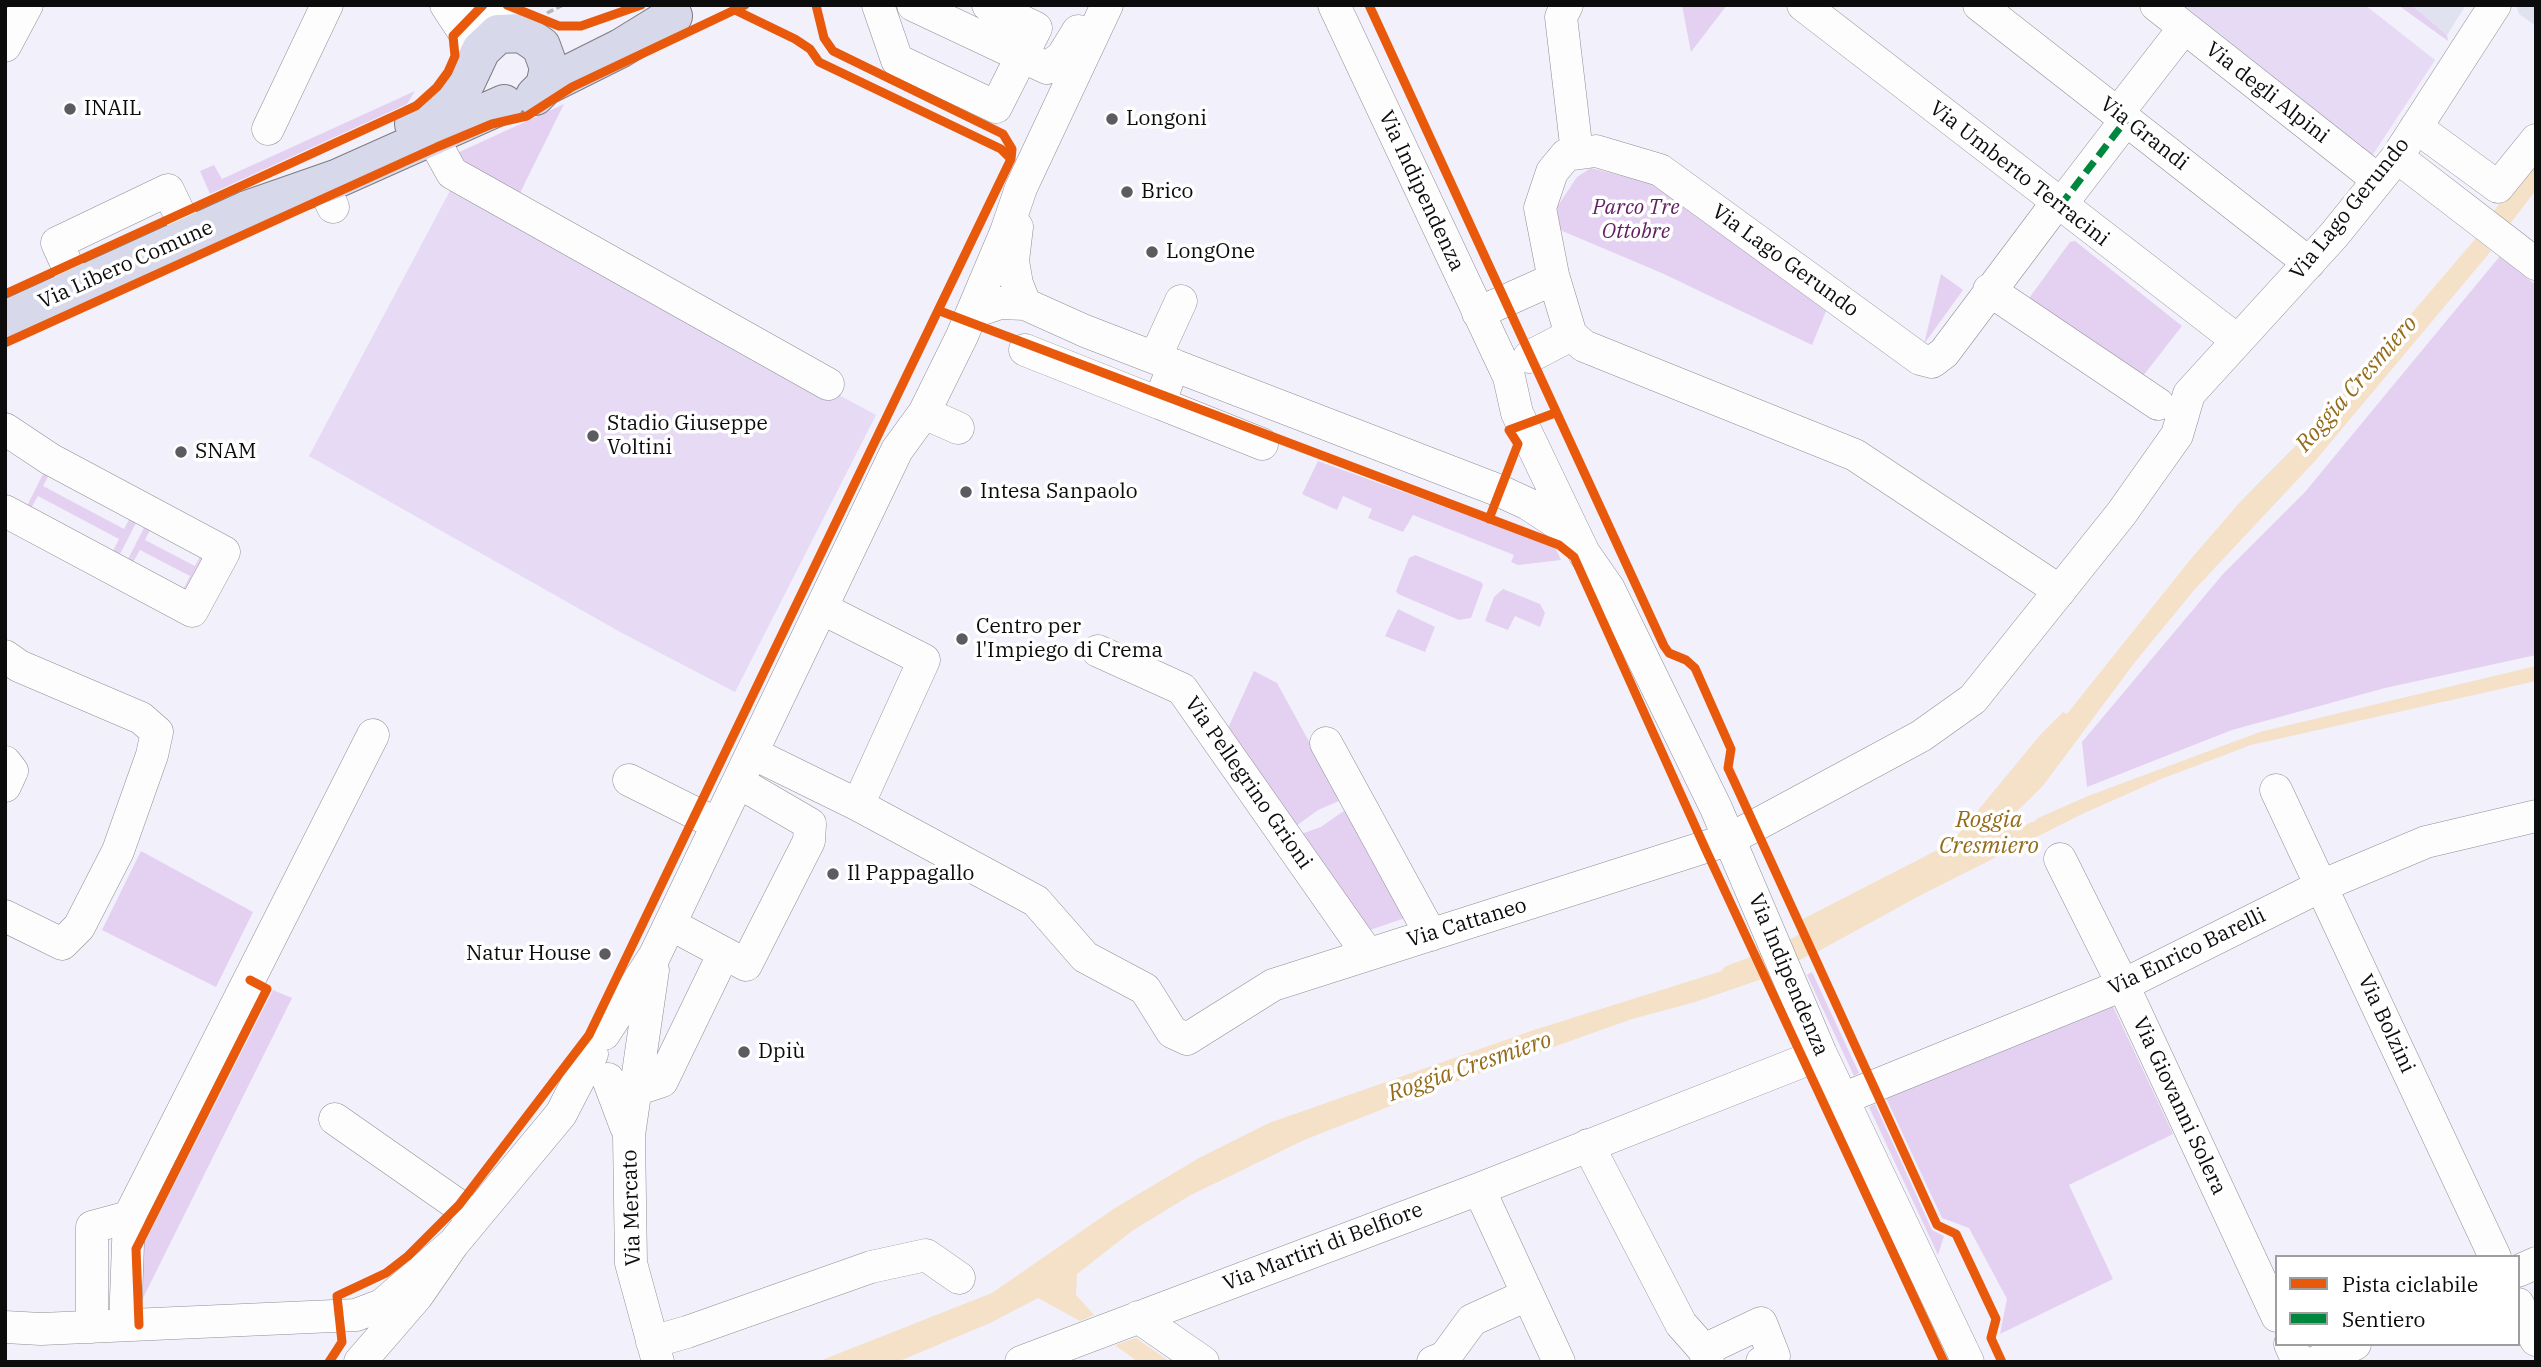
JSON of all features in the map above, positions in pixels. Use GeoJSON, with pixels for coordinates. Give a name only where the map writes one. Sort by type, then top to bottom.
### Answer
{"type":"FeatureCollection","features":[{"type":"Feature","properties":{"kind":"main road","name":"Via Libero Comune"},"geometry":{"type":"LineString","coordinates":[[247,210],[327,195],[431,135],[505,104],[527,102],[545,86],[621,48],[685,10]]}},
{"type":"Feature","properties":{"kind":"main road","name":"Via Libero Comune"},"geometry":{"type":"LineString","coordinates":[[5,320],[247,210],[328,164],[435,114],[466,82],[488,40],[510,32],[534,32],[574,46],[614,36],[685,10]]}},
{"type":"Feature","properties":{"kind":"main road"},"geometry":{"type":"LineString","coordinates":[[534,32],[549,68],[545,86]]}},
{"type":"Feature","properties":{"kind":"main road"},"geometry":{"type":"LineString","coordinates":[[476,61],[479,85],[486,95],[505,104]]}},
{"type":"Feature","properties":{"kind":"street"},"geometry":{"type":"LineString","coordinates":[[5,46],[27,5]]}},
{"type":"Feature","properties":{"kind":"street"},"geometry":{"type":"LineString","coordinates":[[268,129],[327,5]]}},
{"type":"Feature","properties":{"kind":"street"},"geometry":{"type":"LineString","coordinates":[[446,5],[471,43],[476,61]]}},
{"type":"Feature","properties":{"kind":"street"},"geometry":{"type":"LineString","coordinates":[[470,5],[534,32]]}},
{"type":"Feature","properties":{"kind":"street"},"geometry":{"type":"LineString","coordinates":[[878,5],[897,60],[996,107],[1036,28],[988,5]]}},
{"type":"Feature","properties":{"kind":"street"},"geometry":{"type":"LineString","coordinates":[[913,5],[1047,68],[1055,66],[1078,30],[1106,8]]}},
{"type":"Feature","properties":{"kind":"street","name":"Via Indipendenza"},"geometry":{"type":"LineString","coordinates":[[1334,5],[1478,313],[1519,367],[1603,546],[1609,589]]}},
{"type":"Feature","properties":{"kind":"street"},"geometry":{"type":"LineString","coordinates":[[1567,5],[1561,17],[1577,153],[1566,155],[1552,172],[1540,208],[1553,275],[1571,335],[1584,346],[1855,455],[2060,591]]}},
{"type":"Feature","properties":{"kind":"street","name":"Via Umberto Terracini"},"geometry":{"type":"LineString","coordinates":[[1803,5],[2058,205],[2237,340]]}},
{"type":"Feature","properties":{"kind":"street","name":"Via Grandi"},"geometry":{"type":"LineString","coordinates":[[1979,5],[2309,262]]}},
{"type":"Feature","properties":{"kind":"street","name":"Via degli Alpini"},"geometry":{"type":"LineString","coordinates":[[2155,5],[2388,169],[2482,222],[2533,262]]}},
{"type":"Feature","properties":{"kind":"street","name":"Via Lago Gerundo"},"geometry":{"type":"LineString","coordinates":[[1743,832],[1921,736],[1973,699],[2121,514],[2177,435],[2189,394],[2309,262],[2388,169],[2495,5]]}},
{"type":"Feature","properties":{"kind":"street"},"geometry":{"type":"LineString","coordinates":[[897,450],[924,413],[973,312],[1021,188],[1106,8]]}},
{"type":"Feature","properties":{"kind":"street","name":"Via Lago Gerundo"},"geometry":{"type":"LineString","coordinates":[[1577,153],[1596,151],[1660,170],[1920,359],[1932,362],[1944,353],[1989,290],[2058,205],[2185,28]]}},
{"type":"Feature","properties":{"kind":"street"},"geometry":{"type":"LineString","coordinates":[[2416,127],[2498,187],[2536,140]]}},
{"type":"Feature","properties":{"kind":"street"},"geometry":{"type":"LineString","coordinates":[[431,135],[452,173],[828,384]]}},
{"type":"Feature","properties":{"kind":"street"},"geometry":{"type":"LineString","coordinates":[[1021,188],[1013,261],[1017,284],[1025,304]]}},
{"type":"Feature","properties":{"kind":"street"},"geometry":{"type":"LineString","coordinates":[[897,450],[906,410],[992,232],[1021,188]]}},
{"type":"Feature","properties":{"kind":"street"},"geometry":{"type":"LineString","coordinates":[[77,287],[57,243],[168,190],[190,236]]}},
{"type":"Feature","properties":{"kind":"street"},"geometry":{"type":"LineString","coordinates":[[1478,313],[1547,282],[1553,275]]}},
{"type":"Feature","properties":{"kind":"street"},"geometry":{"type":"LineString","coordinates":[[1989,290],[2158,404]]}},
{"type":"Feature","properties":{"kind":"street"},"geometry":{"type":"LineString","coordinates":[[1159,403],[1165,361],[1181,301]]}},
{"type":"Feature","properties":{"kind":"street"},"geometry":{"type":"LineString","coordinates":[[973,312],[1000,303],[1025,304],[1500,491],[1528,504],[1575,535]]}},
{"type":"Feature","properties":{"kind":"street"},"geometry":{"type":"LineString","coordinates":[[1519,367],[1571,335]]}},
{"type":"Feature","properties":{"kind":"street"},"geometry":{"type":"LineString","coordinates":[[1025,350],[1262,444]]}},
{"type":"Feature","properties":{"kind":"street","name":"Via Indipendenza"},"geometry":{"type":"LineString","coordinates":[[1519,367],[1517,413],[1575,535],[1609,589],[1743,832],[1771,934],[1821,1054],[1968,1362]]}},
{"type":"Feature","properties":{"kind":"street"},"geometry":{"type":"LineString","coordinates":[[924,413],[958,428]]}},
{"type":"Feature","properties":{"kind":"street"},"geometry":{"type":"LineString","coordinates":[[5,429],[50,459],[224,552],[192,611],[5,511]]}},
{"type":"Feature","properties":{"kind":"street"},"geometry":{"type":"LineString","coordinates":[[1500,491],[1529,465],[1530,440]]}},
{"type":"Feature","properties":{"kind":"street","name":"Via Mercato"},"geometry":{"type":"LineString","coordinates":[[655,1352],[631,1263],[629,1135],[620,1062],[655,955],[897,450]]}},
{"type":"Feature","properties":{"kind":"street"},"geometry":{"type":"LineString","coordinates":[[752,754],[858,805],[925,660],[821,608]]}},
{"type":"Feature","properties":{"kind":"street","name":"Via Pellegrino Grioni"},"geometry":{"type":"LineString","coordinates":[[1098,651],[1182,689],[1367,953]]}},
{"type":"Feature","properties":{"kind":"street"},"geometry":{"type":"LineString","coordinates":[[5,656],[19,666],[141,719],[157,732],[118,851],[79,927],[62,944],[5,916]]}},
{"type":"Feature","properties":{"kind":"street"},"geometry":{"type":"LineString","coordinates":[[125,1325],[129,1217],[373,735]]}},
{"type":"Feature","properties":{"kind":"street"},"geometry":{"type":"LineString","coordinates":[[1326,743],[1431,934]]}},
{"type":"Feature","properties":{"kind":"street"},"geometry":{"type":"LineString","coordinates":[[5,762],[12,771],[5,786]]}},
{"type":"Feature","properties":{"kind":"street"},"geometry":{"type":"LineString","coordinates":[[629,780],[718,824]]}},
{"type":"Feature","properties":{"kind":"street"},"geometry":{"type":"LineString","coordinates":[[670,925],[746,965],[809,841],[810,824],[738,782]]}},
{"type":"Feature","properties":{"kind":"street","name":"Via Bolzini"},"geometry":{"type":"LineString","coordinates":[[2276,790],[2494,1255]]}},
{"type":"Feature","properties":{"kind":"street","name":"Via Cattaneo"},"geometry":{"type":"LineString","coordinates":[[858,805],[1036,901],[1085,957],[1145,989],[1172,1032],[1187,1039],[1273,985],[1743,832]]}},
{"type":"Feature","properties":{"kind":"street","name":"Via Enrico Barelli"},"geometry":{"type":"LineString","coordinates":[[1842,1099],[2123,985],[2321,886],[2426,842],[2536,816]]}},
{"type":"Feature","properties":{"kind":"street","name":"Via Giovanni Solera"},"geometry":{"type":"LineString","coordinates":[[2060,859],[2123,985],[2275,1312]]}},
{"type":"Feature","properties":{"kind":"street"},"geometry":{"type":"LineString","coordinates":[[359,1362],[417,1296],[453,1244],[561,1114],[620,1062],[662,1081],[724,953]]}},
{"type":"Feature","properties":{"kind":"street","name":"Via Martiri di Belfiore"},"geometry":{"type":"LineString","coordinates":[[1021,1362],[1070,1354],[1138,1317],[1479,1189],[1821,1054]]}},
{"type":"Feature","properties":{"kind":"street"},"geometry":{"type":"LineString","coordinates":[[335,1119],[475,1217]]}},
{"type":"Feature","properties":{"kind":"street"},"geometry":{"type":"LineString","coordinates":[[1588,1145],[1681,1324],[1706,1356],[1761,1323],[1774,1356],[1762,1362]]}},
{"type":"Feature","properties":{"kind":"street"},"geometry":{"type":"LineString","coordinates":[[1479,1189],[1559,1362]]}},
{"type":"Feature","properties":{"kind":"street"},"geometry":{"type":"LineString","coordinates":[[92,1327],[92,1227],[129,1217]]}},
{"type":"Feature","properties":{"kind":"street"},"geometry":{"type":"LineString","coordinates":[[5,1327],[41,1329],[356,1315],[382,1305],[453,1244]]}},
{"type":"Feature","properties":{"kind":"street"},"geometry":{"type":"LineString","coordinates":[[655,1352],[871,1267],[926,1255],[959,1278]]}},
{"type":"Feature","properties":{"kind":"street"},"geometry":{"type":"LineString","coordinates":[[2520,1270],[2536,1263]]}},
{"type":"Feature","properties":{"kind":"street"},"geometry":{"type":"LineString","coordinates":[[1433,1362],[1445,1357],[1472,1320],[1527,1295]]}},
{"type":"Feature","properties":{"kind":"street"},"geometry":{"type":"LineString","coordinates":[[2520,1308],[2536,1340]]}},
{"type":"Feature","properties":{"kind":"street"},"geometry":{"type":"LineString","coordinates":[[356,1315],[361,1340],[359,1362]]}},
{"type":"Feature","properties":{"kind":"street"},"geometry":{"type":"LineString","coordinates":[[1138,1317],[1203,1362]]}},
{"type":"Feature","properties":{"kind":"street"},"geometry":{"type":"LineString","coordinates":[[2291,1346],[2298,1362]]}},
{"type":"Feature","properties":{"kind":"street"},"geometry":{"type":"LineString","coordinates":[[2316,1362],[2351,1346]]}},
{"type":"Feature","properties":{"kind":"path"},"geometry":{"type":"LineString","coordinates":[[534,32],[563,5]]}},
{"type":"Feature","properties":{"kind":"green space"},"geometry":{"type":"Polygon","coordinates":[[[1682,5],[1727,5],[1691,52],[1689,42],[1682,5]]]}},
{"type":"Feature","properties":{"kind":"green space"},"geometry":{"type":"Polygon","coordinates":[[[2398,5],[2412,5],[2447,35],[2448,41],[2398,5]]]}},
{"type":"Feature","properties":{"kind":"green space"},"geometry":{"type":"Polygon","coordinates":[[[415,91],[407,104],[210,194],[200,171],[214,165],[222,179],[415,91]]]}},
{"type":"Feature","properties":{"kind":"green space"},"geometry":{"type":"Polygon","coordinates":[[[564,104],[516,201],[453,155],[564,104]]]}},
{"type":"Feature","properties":{"kind":"green space","name":"Parco Tre Ottobre"},"geometry":{"type":"Polygon","coordinates":[[[1591,168],[1654,184],[1826,311],[1812,345],[1664,274],[1560,230],[1557,207],[1577,177],[1591,168]]]}},
{"type":"Feature","properties":{"kind":"green space"},"geometry":{"type":"Polygon","coordinates":[[[2075,241],[2182,326],[2143,376],[2027,301],[2070,242],[2075,241]]]}},
{"type":"Feature","properties":{"kind":"green space"},"geometry":{"type":"Polygon","coordinates":[[[2500,256],[2536,285],[2536,655],[2385,688],[2232,730],[2087,787],[2082,742],[2223,574],[2305,492],[2500,256]]]}},
{"type":"Feature","properties":{"kind":"green space"},"geometry":{"type":"Polygon","coordinates":[[[1941,274],[1963,290],[1924,344],[1941,274]]]}},
{"type":"Feature","properties":{"kind":"green space"},"geometry":{"type":"Polygon","coordinates":[[[1318,461],[1555,547],[1561,560],[1518,565],[1511,562],[1514,555],[1413,515],[1403,532],[1368,518],[1372,509],[1343,496],[1337,510],[1302,494],[1318,461]]]}},
{"type":"Feature","properties":{"kind":"green space"},"geometry":{"type":"Polygon","coordinates":[[[46,468],[51,471],[43,486],[124,529],[132,514],[139,517],[119,556],[112,553],[119,539],[38,496],[30,510],[26,508],[46,468]]]}},
{"type":"Feature","properties":{"kind":"green space"},"geometry":{"type":"Polygon","coordinates":[[[147,522],[153,524],[145,540],[195,566],[203,551],[210,555],[190,593],[183,590],[190,576],[140,550],[132,564],[127,561],[147,522]]]}},
{"type":"Feature","properties":{"kind":"green space"},"geometry":{"type":"Polygon","coordinates":[[[1415,555],[1481,582],[1483,585],[1471,618],[1459,620],[1398,594],[1396,591],[1409,558],[1415,555]]]}},
{"type":"Feature","properties":{"kind":"green space"},"geometry":{"type":"Polygon","coordinates":[[[1503,589],[1540,604],[1545,613],[1540,627],[1515,616],[1508,630],[1485,621],[1494,597],[1503,589]]]}},
{"type":"Feature","properties":{"kind":"green space"},"geometry":{"type":"Polygon","coordinates":[[[1398,609],[1435,627],[1425,652],[1385,636],[1398,609]]]}},
{"type":"Feature","properties":{"kind":"green space"},"geometry":{"type":"Polygon","coordinates":[[[1254,671],[1277,683],[1341,800],[1318,810],[1292,829],[1224,737],[1254,671]]]}},
{"type":"Feature","properties":{"kind":"green space"},"geometry":{"type":"Polygon","coordinates":[[[1348,808],[1408,917],[1370,930],[1366,927],[1301,834],[1321,827],[1348,808]]]}},
{"type":"Feature","properties":{"kind":"green space"},"geometry":{"type":"Polygon","coordinates":[[[141,851],[253,912],[216,987],[102,930],[141,851]]]}},
{"type":"Feature","properties":{"kind":"green space"},"geometry":{"type":"Polygon","coordinates":[[[1812,972],[1859,1073],[1854,1076],[1807,975],[1812,972]]]}},
{"type":"Feature","properties":{"kind":"green space"},"geometry":{"type":"Polygon","coordinates":[[[273,990],[292,998],[141,1302],[141,1250],[273,990]]]}},
{"type":"Feature","properties":{"kind":"green space"},"geometry":{"type":"Polygon","coordinates":[[[2111,1002],[2173,1134],[2069,1185],[2113,1279],[2000,1334],[2007,1299],[1969,1228],[1942,1218],[1886,1098],[2111,1002]]]}},
{"type":"Feature","properties":{"kind":"green space"},"geometry":{"type":"Polygon","coordinates":[[[1875,1104],[1932,1230],[1944,1236],[1938,1255],[1869,1107],[1875,1104]]]}},
{"type":"Feature","properties":{"kind":"shaded area"},"geometry":{"type":"Polygon","coordinates":[[[2167,5],[2365,5],[2435,60],[2368,162],[2167,5]]]}},
{"type":"Feature","properties":{"kind":"shaded area"},"geometry":{"type":"Polygon","coordinates":[[[2412,5],[2466,5],[2447,35],[2412,5]]]}},
{"type":"Feature","properties":{"kind":"shaded area"},"geometry":{"type":"Polygon","coordinates":[[[2516,5],[2536,5],[2536,26],[2519,14],[2516,5]]]}},
{"type":"Feature","properties":{"kind":"shaded area","name":"Stadio Giuseppe Voltini"},"geometry":{"type":"Polygon","coordinates":[[[452,187],[876,415],[735,692],[622,633],[309,456],[452,187]]]}},
{"type":"Feature","properties":{"kind":"water"},"geometry":{"type":"Polygon","coordinates":[[[2536,158],[2536,190],[2509,225],[2492,213],[2536,158]]]}},
{"type":"Feature","properties":{"kind":"water"},"geometry":{"type":"Polygon","coordinates":[[[2476,238],[2491,251],[2315,461],[2195,589],[2135,662],[2042,787],[2011,817],[2012,828],[2023,832],[2038,818],[2088,796],[2260,732],[2536,666],[2536,681],[2251,745],[2161,779],[2082,814],[1921,895],[1815,953],[1799,921],[1951,843],[2041,734],[2063,712],[2067,714],[2190,560],[2241,501],[2319,422],[2476,238]]]}},
{"type":"Feature","properties":{"kind":"water","name":"Roggia Cresmiero"},"geometry":{"type":"Polygon","coordinates":[[[1757,960],[1765,978],[1695,1002],[1632,1019],[1416,1096],[1304,1140],[1189,1196],[1132,1231],[1077,1274],[1076,1295],[1094,1315],[1080,1321],[1038,1298],[990,1323],[897,1362],[817,1362],[992,1293],[1115,1208],[1199,1158],[1269,1123],[1534,1030],[1757,960]]]}},
{"type":"Feature","properties":{"kind":"water"},"geometry":{"type":"Polygon","coordinates":[[[1136,1338],[1170,1362],[1138,1362],[1115,1345],[1136,1338]]]}},
{"type":"Feature","properties":{"kind":"waterway"},"geometry":{"type":"LineString","coordinates":[[2011,834],[2033,825]]}},
{"type":"Feature","properties":{"kind":"waterway","name":"Roggia Cresmiero"},"geometry":{"type":"LineString","coordinates":[[1732,976],[1776,960],[1837,927]]}},
{"type":"Feature","properties":{"kind":"marked path"},"geometry":{"type":"LineString","coordinates":[[2060,206],[2126,120]]}},
{"type":"Feature","properties":{"kind":"cycle path"},"geometry":{"type":"LineString","coordinates":[[5,294],[416,106],[437,87],[448,72],[455,56],[453,36],[483,5]]}},
{"type":"Feature","properties":{"kind":"cycle path"},"geometry":{"type":"LineString","coordinates":[[507,5],[559,26],[581,26],[641,5]]}},
{"type":"Feature","properties":{"kind":"cycle path"},"geometry":{"type":"LineString","coordinates":[[5,343],[437,147],[492,124],[527,116],[572,87],[745,5]]}},
{"type":"Feature","properties":{"kind":"cycle path"},"geometry":{"type":"LineString","coordinates":[[329,1362],[342,1342],[337,1296],[386,1273],[408,1256],[459,1205],[589,1035],[1011,159],[1012,149],[1003,134],[833,51],[824,38],[816,5]]}},
{"type":"Feature","properties":{"kind":"cycle path"},"geometry":{"type":"LineString","coordinates":[[1369,5],[1664,646],[1669,653],[1686,660],[1695,668],[1731,749],[1728,768],[1937,1225],[1956,1234],[1996,1319],[1991,1338],[2002,1362]]}},
{"type":"Feature","properties":{"kind":"cycle path"},"geometry":{"type":"LineString","coordinates":[[735,10],[795,39],[810,49],[819,62],[1001,149],[1011,159]]}},
{"type":"Feature","properties":{"kind":"cycle path"},"geometry":{"type":"LineString","coordinates":[[940,311],[1559,545],[1574,557],[1705,848],[1944,1362]]}},
{"type":"Feature","properties":{"kind":"cycle path"},"geometry":{"type":"LineString","coordinates":[[1489,519],[1518,444],[1509,430],[1555,413]]}},
{"type":"Feature","properties":{"kind":"cycle path"},"geometry":{"type":"LineString","coordinates":[[139,1325],[136,1249],[267,989],[250,980]]}},
{"type":"Feature","properties":{"kind":"place","name":"INAIL"},"geometry":{"type":"Point","coordinates":[70,109]}},
{"type":"Feature","properties":{"kind":"place","name":"Longoni"},"geometry":{"type":"Point","coordinates":[1112,119]}},
{"type":"Feature","properties":{"kind":"place","name":"Brico"},"geometry":{"type":"Point","coordinates":[1127,192]}},
{"type":"Feature","properties":{"kind":"place","name":"LongOne"},"geometry":{"type":"Point","coordinates":[1152,252]}},
{"type":"Feature","properties":{"kind":"place","name":"Stadio Giuseppe Voltini"},"geometry":{"type":"Point","coordinates":[593,436]}},
{"type":"Feature","properties":{"kind":"place","name":"SNAM"},"geometry":{"type":"Point","coordinates":[181,452]}},
{"type":"Feature","properties":{"kind":"place","name":"Intesa Sanpaolo"},"geometry":{"type":"Point","coordinates":[966,492]}},
{"type":"Feature","properties":{"kind":"place","name":"Centro per l'Impiego di Crema"},"geometry":{"type":"Point","coordinates":[962,639]}},
{"type":"Feature","properties":{"kind":"place","name":"Il Pappagallo"},"geometry":{"type":"Point","coordinates":[833,874]}},
{"type":"Feature","properties":{"kind":"place","name":"Natur House"},"geometry":{"type":"Point","coordinates":[605,954]}},
{"type":"Feature","properties":{"kind":"place","name":"Dpiù"},"geometry":{"type":"Point","coordinates":[744,1052]}}]}
